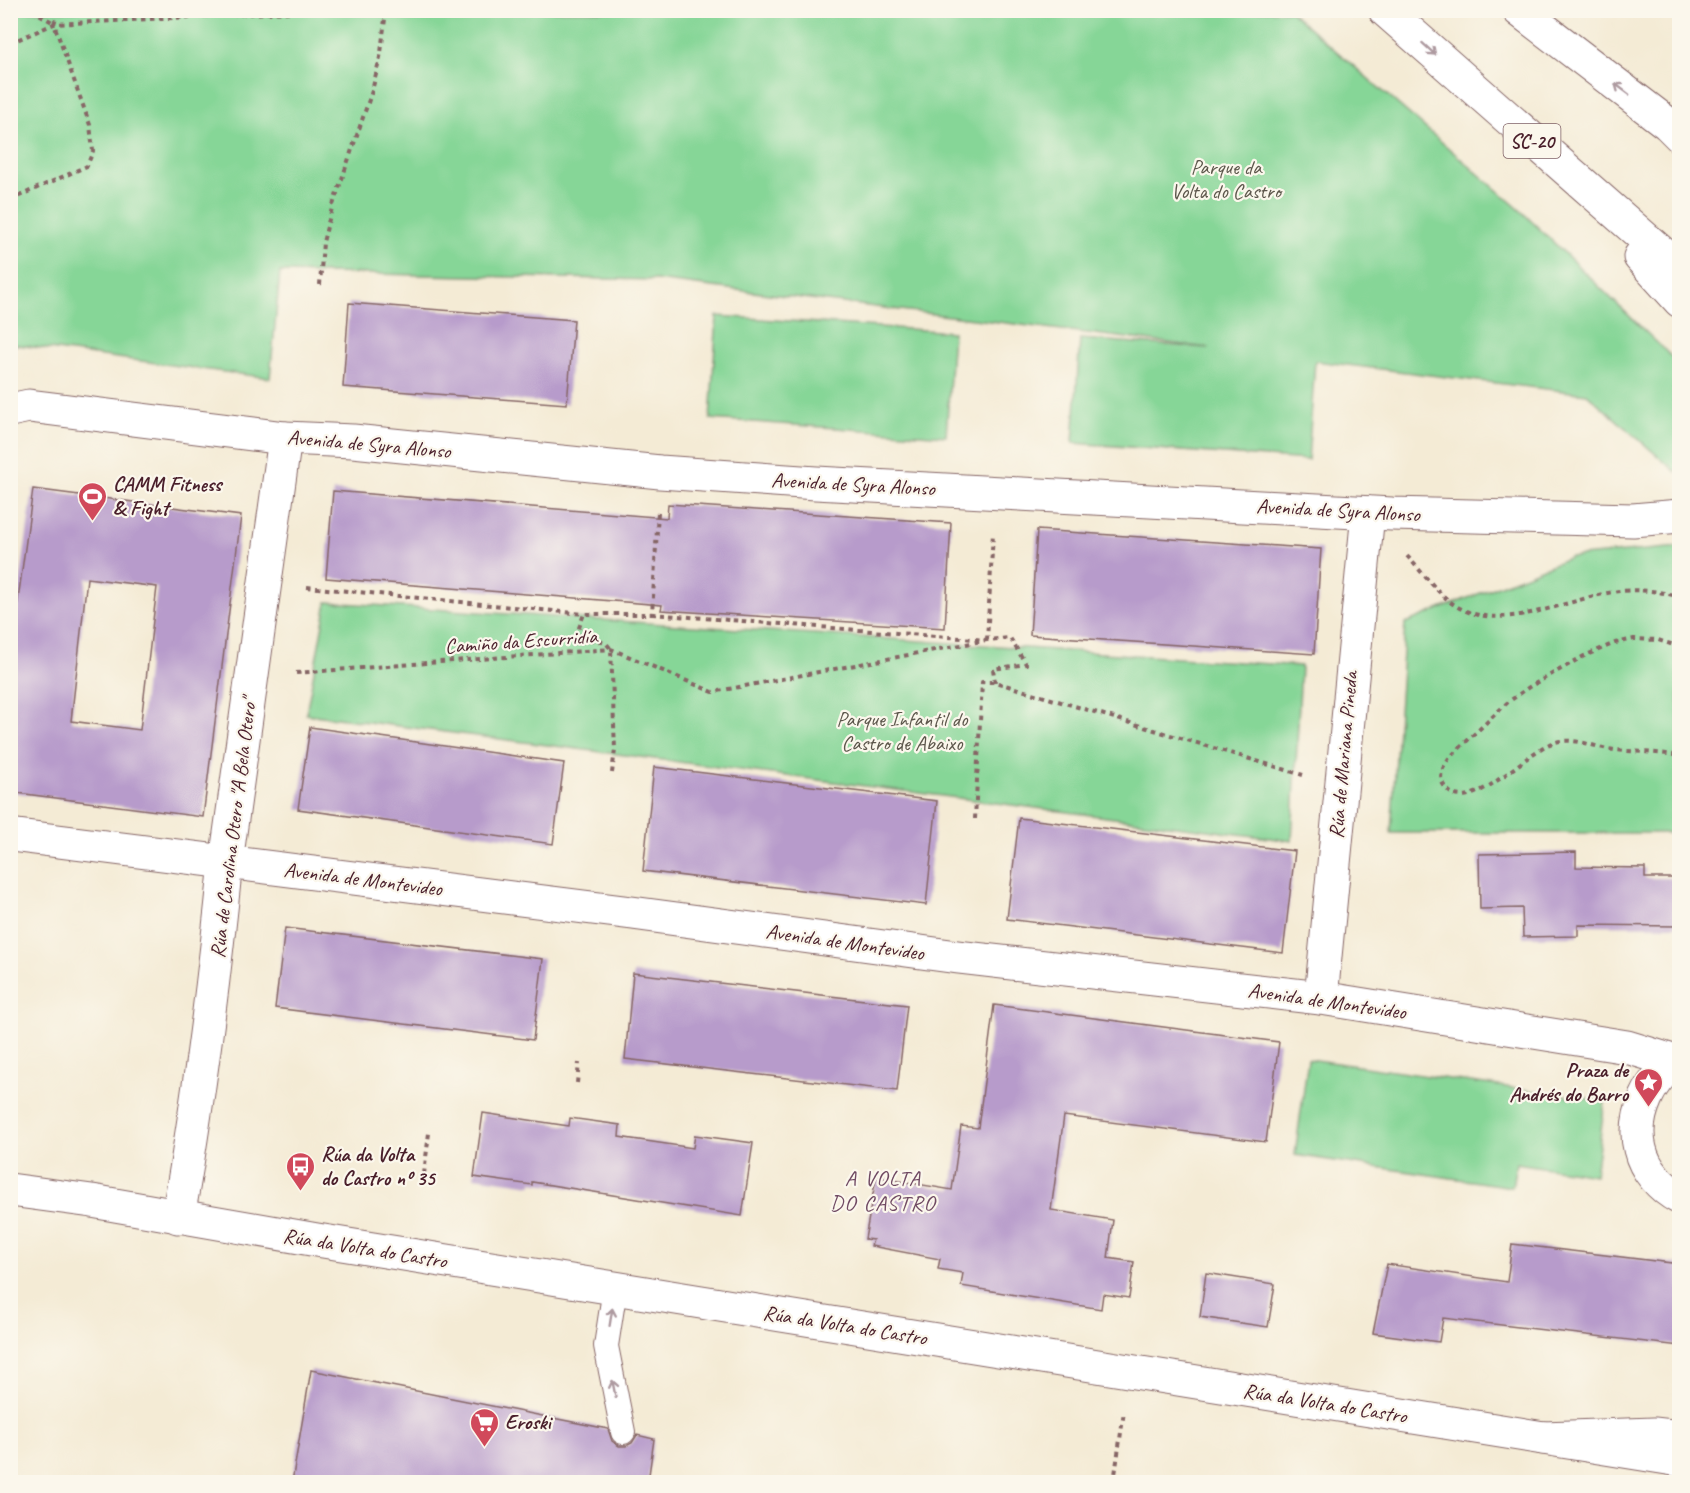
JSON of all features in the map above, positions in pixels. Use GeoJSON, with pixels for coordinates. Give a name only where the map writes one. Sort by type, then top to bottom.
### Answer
{"type":"FeatureCollection","features":[{"type":"Feature","properties":{"kind":"main road","name":"SC-20"},"geometry":{"type":"LineString","coordinates":[[1385,10],[1680,269]]}},
{"type":"Feature","properties":{"kind":"main road"},"geometry":{"type":"LineString","coordinates":[[1519,10],[1676,130]]}},
{"type":"Feature","properties":{"kind":"main road"},"geometry":{"type":"LineString","coordinates":[[1550,157],[1680,301]]}},
{"type":"Feature","properties":{"kind":"main road","name":"Avenida de Syra Alonso"},"geometry":{"type":"LineString","coordinates":[[20,408],[285,438],[353,441],[696,474],[1368,513],[1633,520],[1680,516]]}},
{"type":"Feature","properties":{"kind":"main road","name":"Rúa de Carolina Otero \"A Bela Otero\""},"geometry":{"type":"LineString","coordinates":[[178,1217],[197,1104],[220,929],[226,862],[285,438]]}},
{"type":"Feature","properties":{"kind":"main road","name":"Rúa de Mariana Pineda"},"geometry":{"type":"LineString","coordinates":[[1321,998],[1368,513]]}},
{"type":"Feature","properties":{"kind":"main road","name":"Avenida de Montevideo"},"geometry":{"type":"LineString","coordinates":[[10,835],[632,913],[958,957],[1321,998],[1627,1047],[1678,1062]]}},
{"type":"Feature","properties":{"kind":"main road"},"geometry":{"type":"LineString","coordinates":[[1678,1062],[1657,1078],[1644,1100],[1639,1124],[1640,1148],[1650,1171],[1666,1190],[1680,1198]]}},
{"type":"Feature","properties":{"kind":"main road","name":"Rúa da Volta do Castro"},"geometry":{"type":"LineString","coordinates":[[10,1190],[92,1201],[178,1217],[1680,1460]]}},
{"type":"Feature","properties":{"kind":"main road"},"geometry":{"type":"LineString","coordinates":[[1543,1438],[1654,1434],[1680,1437]]}},
{"type":"Feature","properties":{"kind":"lane"},"geometry":{"type":"LineString","coordinates":[[615,1288],[606,1346],[623,1432]]}},
{"type":"Feature","properties":{"kind":"path"},"geometry":{"type":"LineString","coordinates":[[32,10],[54,24]]}},
{"type":"Feature","properties":{"kind":"path"},"geometry":{"type":"LineString","coordinates":[[10,200],[87,166],[93,151],[90,125],[54,24],[58,10]]}},
{"type":"Feature","properties":{"kind":"path"},"geometry":{"type":"LineString","coordinates":[[10,43],[54,24],[327,10]]}},
{"type":"Feature","properties":{"kind":"path"},"geometry":{"type":"LineString","coordinates":[[320,285],[322,242],[372,91],[381,53],[386,10]]}},
{"type":"Feature","properties":{"kind":"path"},"geometry":{"type":"LineString","coordinates":[[652,614],[658,511]]}},
{"type":"Feature","properties":{"kind":"path"},"geometry":{"type":"LineString","coordinates":[[987,640],[994,530]]}},
{"type":"Feature","properties":{"kind":"path"},"geometry":{"type":"LineString","coordinates":[[1403,552],[1449,600],[1482,615],[1518,616],[1620,591],[1662,591],[1680,597]]}},
{"type":"Feature","properties":{"kind":"path"},"geometry":{"type":"LineString","coordinates":[[307,587],[584,614],[652,614],[987,640],[1010,638],[1026,664],[993,669],[995,682]]}},
{"type":"Feature","properties":{"kind":"path"},"geometry":{"type":"LineString","coordinates":[[584,614],[576,636],[606,643],[611,649],[615,750],[612,773]]}},
{"type":"Feature","properties":{"kind":"path"},"geometry":{"type":"LineString","coordinates":[[1680,646],[1658,640],[1634,639],[1615,643],[1559,669],[1507,703],[1449,758],[1442,769],[1441,780],[1447,790],[1456,796],[1470,796],[1554,742],[1582,742],[1606,748],[1680,756]]}},
{"type":"Feature","properties":{"kind":"path","name":"Camiño da Escurridía"},"geometry":{"type":"LineString","coordinates":[[296,673],[611,649],[713,692],[987,640]]}},
{"type":"Feature","properties":{"kind":"path"},"geometry":{"type":"LineString","coordinates":[[975,819],[982,682],[995,682],[1310,777]]}},
{"type":"Feature","properties":{"kind":"path"},"geometry":{"type":"LineString","coordinates":[[577,1083],[579,1063]]}},
{"type":"Feature","properties":{"kind":"path"},"geometry":{"type":"LineString","coordinates":[[424,1174],[429,1133]]}},
{"type":"Feature","properties":{"kind":"path"},"geometry":{"type":"LineString","coordinates":[[1114,1482],[1130,1371]]}},
{"type":"Feature","properties":{"kind":"green space","name":"Parque da Volta do Castro"},"geometry":{"type":"Polygon","coordinates":[[[10,11],[1290,11],[1519,209],[1679,364],[1679,471],[1676,472],[1587,394],[1315,361],[1308,460],[1073,443],[1080,339],[1209,348],[656,280],[280,272],[270,378],[11,344],[10,11]]]}},
{"type":"Feature","properties":{"kind":"green space"},"geometry":{"type":"Polygon","coordinates":[[[717,316],[953,332],[946,436],[710,419],[717,316]]]}},
{"type":"Feature","properties":{"kind":"green space"},"geometry":{"type":"Polygon","coordinates":[[[1679,547],[1679,833],[1391,833],[1405,623],[1571,557],[1679,547]]]}},
{"type":"Feature","properties":{"kind":"green space","name":"Parque Infantil do Castro de Abaixo"},"geometry":{"type":"Polygon","coordinates":[[[327,602],[1301,666],[1292,841],[306,714],[327,602]]]}},
{"type":"Feature","properties":{"kind":"green space"},"geometry":{"type":"Polygon","coordinates":[[[1308,1059],[1605,1101],[1595,1175],[1516,1163],[1512,1187],[1295,1155],[1308,1059]]]}},
{"type":"Feature","properties":{"kind":"building"},"geometry":{"type":"Polygon","coordinates":[[[349,303],[574,320],[567,404],[343,387],[349,303]]]}},
{"type":"Feature","properties":{"kind":"building"},"geometry":{"type":"Polygon","coordinates":[[[33,489],[241,516],[203,817],[10,792],[10,659],[33,489]],[[87,578],[71,721],[140,730],[157,587],[87,578]]]}},
{"type":"Feature","properties":{"kind":"building"},"geometry":{"type":"Polygon","coordinates":[[[333,491],[667,518],[668,504],[951,523],[945,628],[661,610],[662,605],[326,578],[333,491]]]}},
{"type":"Feature","properties":{"kind":"building"},"geometry":{"type":"Polygon","coordinates":[[[1037,530],[1321,549],[1314,654],[1030,635],[1037,530]]]}},
{"type":"Feature","properties":{"kind":"building"},"geometry":{"type":"Polygon","coordinates":[[[310,727],[564,763],[553,844],[298,809],[310,727]]]}},
{"type":"Feature","properties":{"kind":"building"},"geometry":{"type":"Polygon","coordinates":[[[654,767],[937,801],[926,905],[643,871],[654,767]]]}},
{"type":"Feature","properties":{"kind":"building"},"geometry":{"type":"Polygon","coordinates":[[[1019,818],[1295,851],[1283,953],[1007,919],[1019,818]]]}},
{"type":"Feature","properties":{"kind":"building"},"geometry":{"type":"Polygon","coordinates":[[[1576,852],[1576,867],[1645,868],[1645,878],[1680,878],[1680,926],[1578,925],[1578,936],[1523,937],[1522,908],[1480,909],[1479,854],[1576,852]]]}},
{"type":"Feature","properties":{"kind":"building"},"geometry":{"type":"Polygon","coordinates":[[[285,928],[543,959],[533,1040],[275,1008],[285,928]]]}},
{"type":"Feature","properties":{"kind":"building"},"geometry":{"type":"Polygon","coordinates":[[[633,973],[907,1005],[897,1091],[625,1059],[633,973]]]}},
{"type":"Feature","properties":{"kind":"building"},"geometry":{"type":"Polygon","coordinates":[[[994,1005],[1279,1042],[1266,1142],[1064,1116],[1051,1210],[1113,1220],[1108,1258],[1134,1262],[1129,1298],[1103,1294],[1101,1309],[961,1286],[963,1273],[938,1269],[940,1259],[871,1246],[873,1240],[865,1239],[876,1177],[952,1190],[961,1126],[978,1128],[994,1005]]]}},
{"type":"Feature","properties":{"kind":"building"},"geometry":{"type":"Polygon","coordinates":[[[483,1113],[569,1126],[570,1118],[620,1125],[619,1137],[693,1148],[695,1135],[753,1143],[742,1216],[532,1182],[532,1185],[474,1177],[483,1113]]]}},
{"type":"Feature","properties":{"kind":"building"},"geometry":{"type":"Polygon","coordinates":[[[1512,1244],[1680,1264],[1680,1346],[1443,1318],[1439,1342],[1373,1333],[1387,1264],[1507,1282],[1512,1244]]]}},
{"type":"Feature","properties":{"kind":"building"},"geometry":{"type":"Polygon","coordinates":[[[1206,1273],[1275,1284],[1268,1327],[1200,1317],[1206,1273]]]}},
{"type":"Feature","properties":{"kind":"building"},"geometry":{"type":"Polygon","coordinates":[[[311,1370],[608,1429],[612,1441],[619,1446],[632,1443],[637,1435],[654,1439],[648,1482],[292,1482],[311,1370]]]}},
{"type":"Feature","properties":{"kind":"place","name":"CAMM Fitness & Fight"},"geometry":{"type":"Point","coordinates":[92,522]}},
{"type":"Feature","properties":{"kind":"place","name":"Praza de Andrés do Barro"},"geometry":{"type":"Point","coordinates":[1649,1108]}},
{"type":"Feature","properties":{"kind":"place","name":"Rúa da Volta do Castro nº 35"},"geometry":{"type":"Point","coordinates":[300,1192]}},
{"type":"Feature","properties":{"kind":"place","name":"Eroski"},"geometry":{"type":"Point","coordinates":[484,1448]}},
{"type":"Feature","properties":{"kind":"district","name":"A VOLTA DO CASTRO"},"geometry":{"type":"Point","coordinates":[883,1190]}}]}
